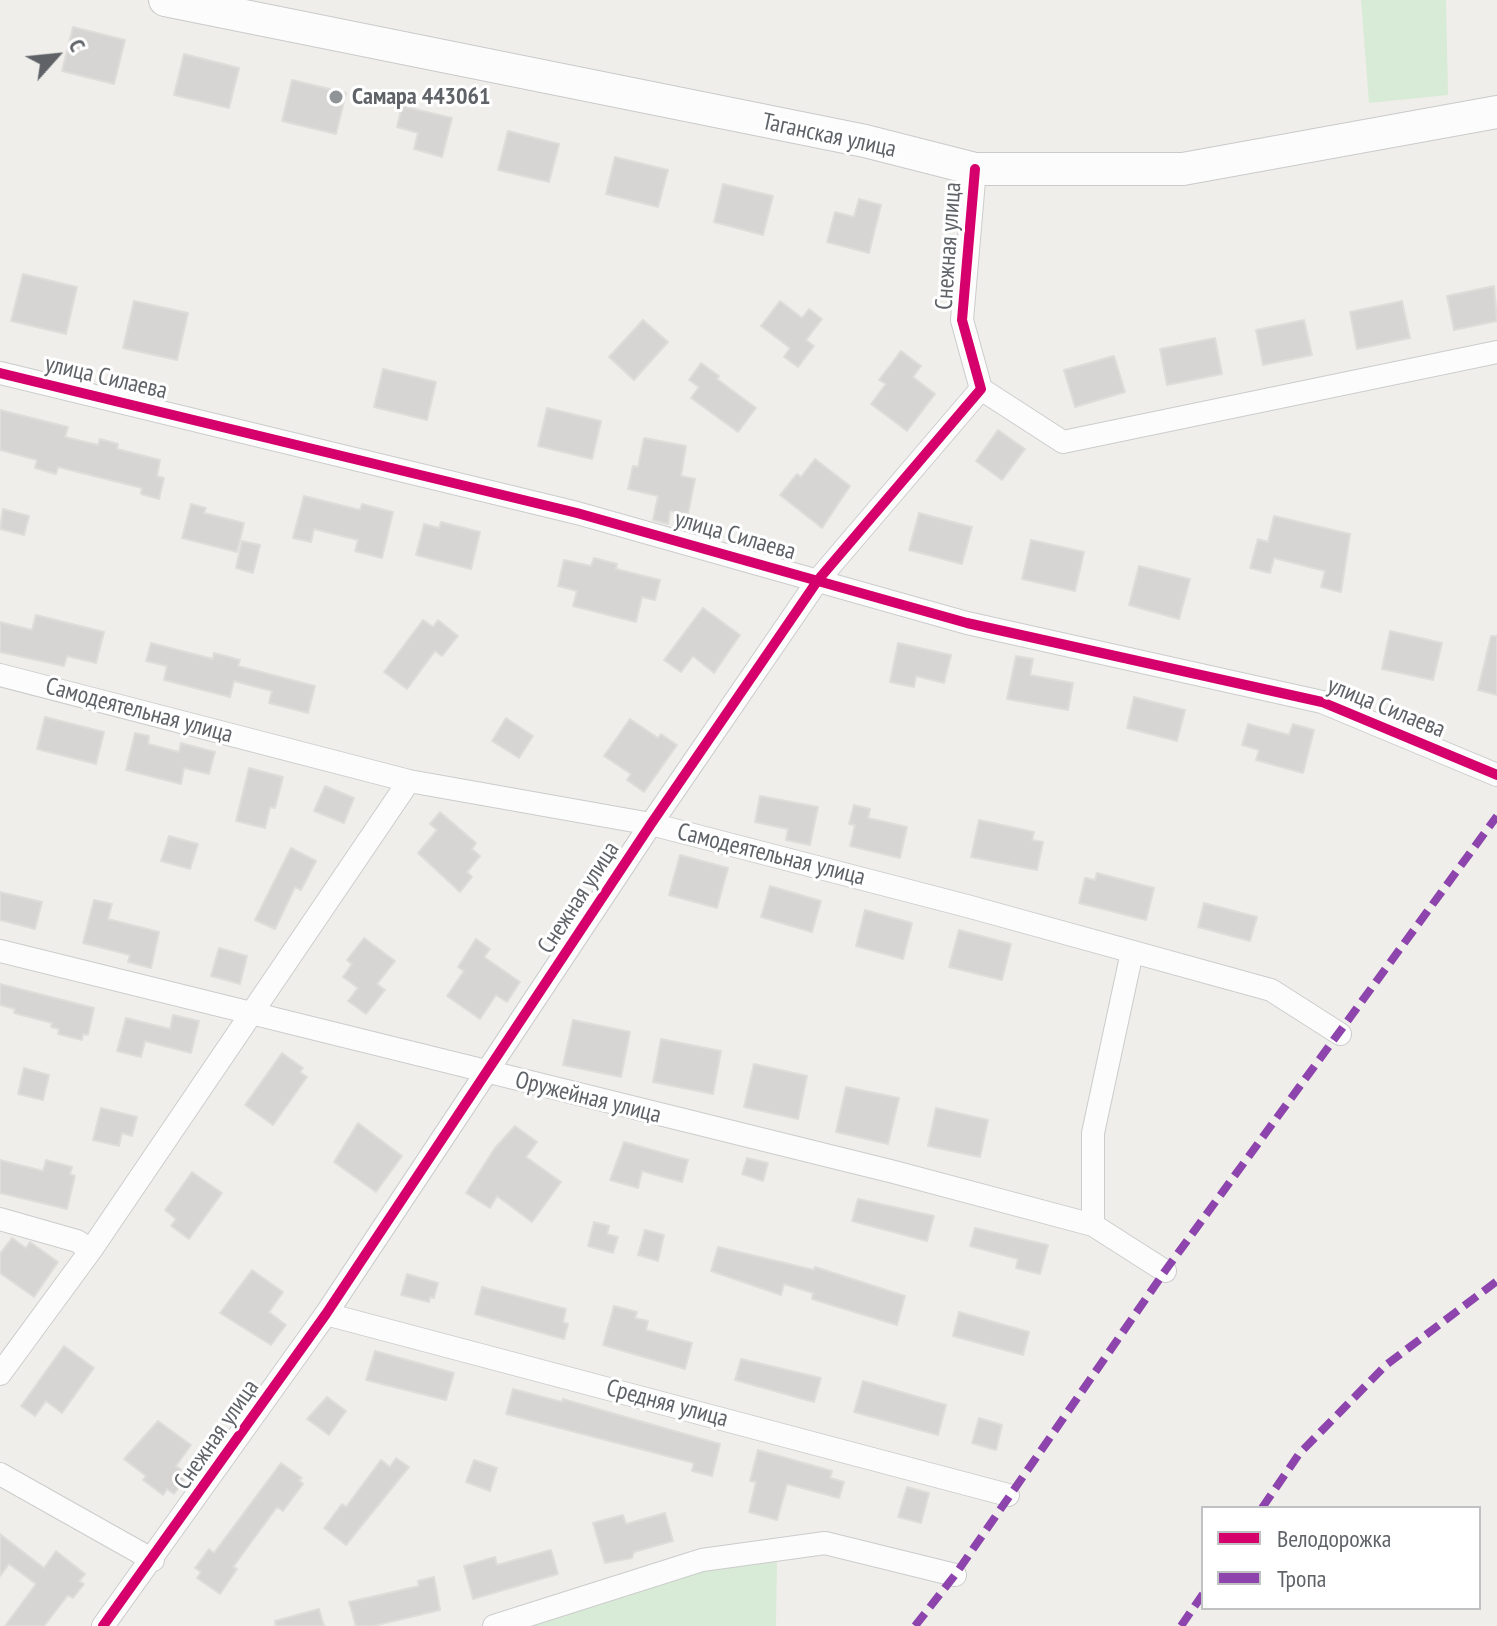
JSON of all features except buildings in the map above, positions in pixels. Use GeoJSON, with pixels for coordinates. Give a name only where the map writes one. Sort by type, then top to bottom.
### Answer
{"type":"FeatureCollection","features":[{"type":"Feature","properties":{"kind":"main road","name":"Таганская улица"},"geometry":{"type":"LineString","coordinates":[[165,0],[865,141],[975,169],[1183,169],[1497,112]]}},
{"type":"Feature","properties":{"kind":"street","name":"Снежная улица"},"geometry":{"type":"LineString","coordinates":[[103,1626],[326,1314],[651,824],[818,580],[981,389],[962,320],[975,169]]}},
{"type":"Feature","properties":{"kind":"street"},"geometry":{"type":"LineString","coordinates":[[981,389],[1063,442],[1497,352]]}},
{"type":"Feature","properties":{"kind":"street","name":"улица Силаева"},"geometry":{"type":"LineString","coordinates":[[0,373],[577,513],[967,623],[1322,702],[1497,775]]}},
{"type":"Feature","properties":{"kind":"street","name":"Самодеятельная улица"},"geometry":{"type":"LineString","coordinates":[[0,675],[409,781],[651,824],[1132,952],[1271,990],[1340,1034]]}},
{"type":"Feature","properties":{"kind":"street"},"geometry":{"type":"LineString","coordinates":[[0,1374],[91,1250],[250,1011],[409,781]]}},
{"type":"Feature","properties":{"kind":"street","name":"Оружейная улица"},"geometry":{"type":"LineString","coordinates":[[0,951],[250,1011],[486,1074],[894,1172],[1093,1225],[1165,1271]]}},
{"type":"Feature","properties":{"kind":"street"},"geometry":{"type":"LineString","coordinates":[[1093,1225],[1093,1133],[1132,952]]}},
{"type":"Feature","properties":{"kind":"street"},"geometry":{"type":"LineString","coordinates":[[0,1219],[77,1241],[91,1250]]}},
{"type":"Feature","properties":{"kind":"street","name":"Средняя улица"},"geometry":{"type":"LineString","coordinates":[[326,1314],[1008,1495]]}},
{"type":"Feature","properties":{"kind":"street"},"geometry":{"type":"LineString","coordinates":[[0,1474],[153,1560]]}},
{"type":"Feature","properties":{"kind":"street"},"geometry":{"type":"LineString","coordinates":[[494,1626],[702,1560],[825,1543],[955,1575]]}},
{"type":"Feature","properties":{"kind":"green space"},"geometry":{"type":"Polygon","coordinates":[[[1361,0],[1446,0],[1448,95],[1369,103],[1361,0]]]}},
{"type":"Feature","properties":{"kind":"green space"},"geometry":{"type":"Polygon","coordinates":[[[777,1559],[776,1626],[529,1626],[703,1571],[777,1559]]]}},
{"type":"Feature","properties":{"kind":"marked path"},"geometry":{"type":"LineString","coordinates":[[915,1626],[955,1575],[1165,1271],[1497,816]]}},
{"type":"Feature","properties":{"kind":"marked path"},"geometry":{"type":"LineString","coordinates":[[1263,1506],[1299,1454],[1386,1365],[1497,1281]]}},
{"type":"Feature","properties":{"kind":"marked path"},"geometry":{"type":"LineString","coordinates":[[1181,1626],[1201,1597]]}},
{"type":"Feature","properties":{"kind":"cycle path"},"geometry":{"type":"LineString","coordinates":[[103,1626],[326,1314],[651,824],[818,580],[981,389],[962,320],[975,169]]}},
{"type":"Feature","properties":{"kind":"cycle path"},"geometry":{"type":"LineString","coordinates":[[0,373],[577,513],[967,623],[1322,702],[1497,775]]}},
{"type":"Feature","properties":{"kind":"place","name":"Самара 443061"},"geometry":{"type":"Point","coordinates":[336,97]}}]}
